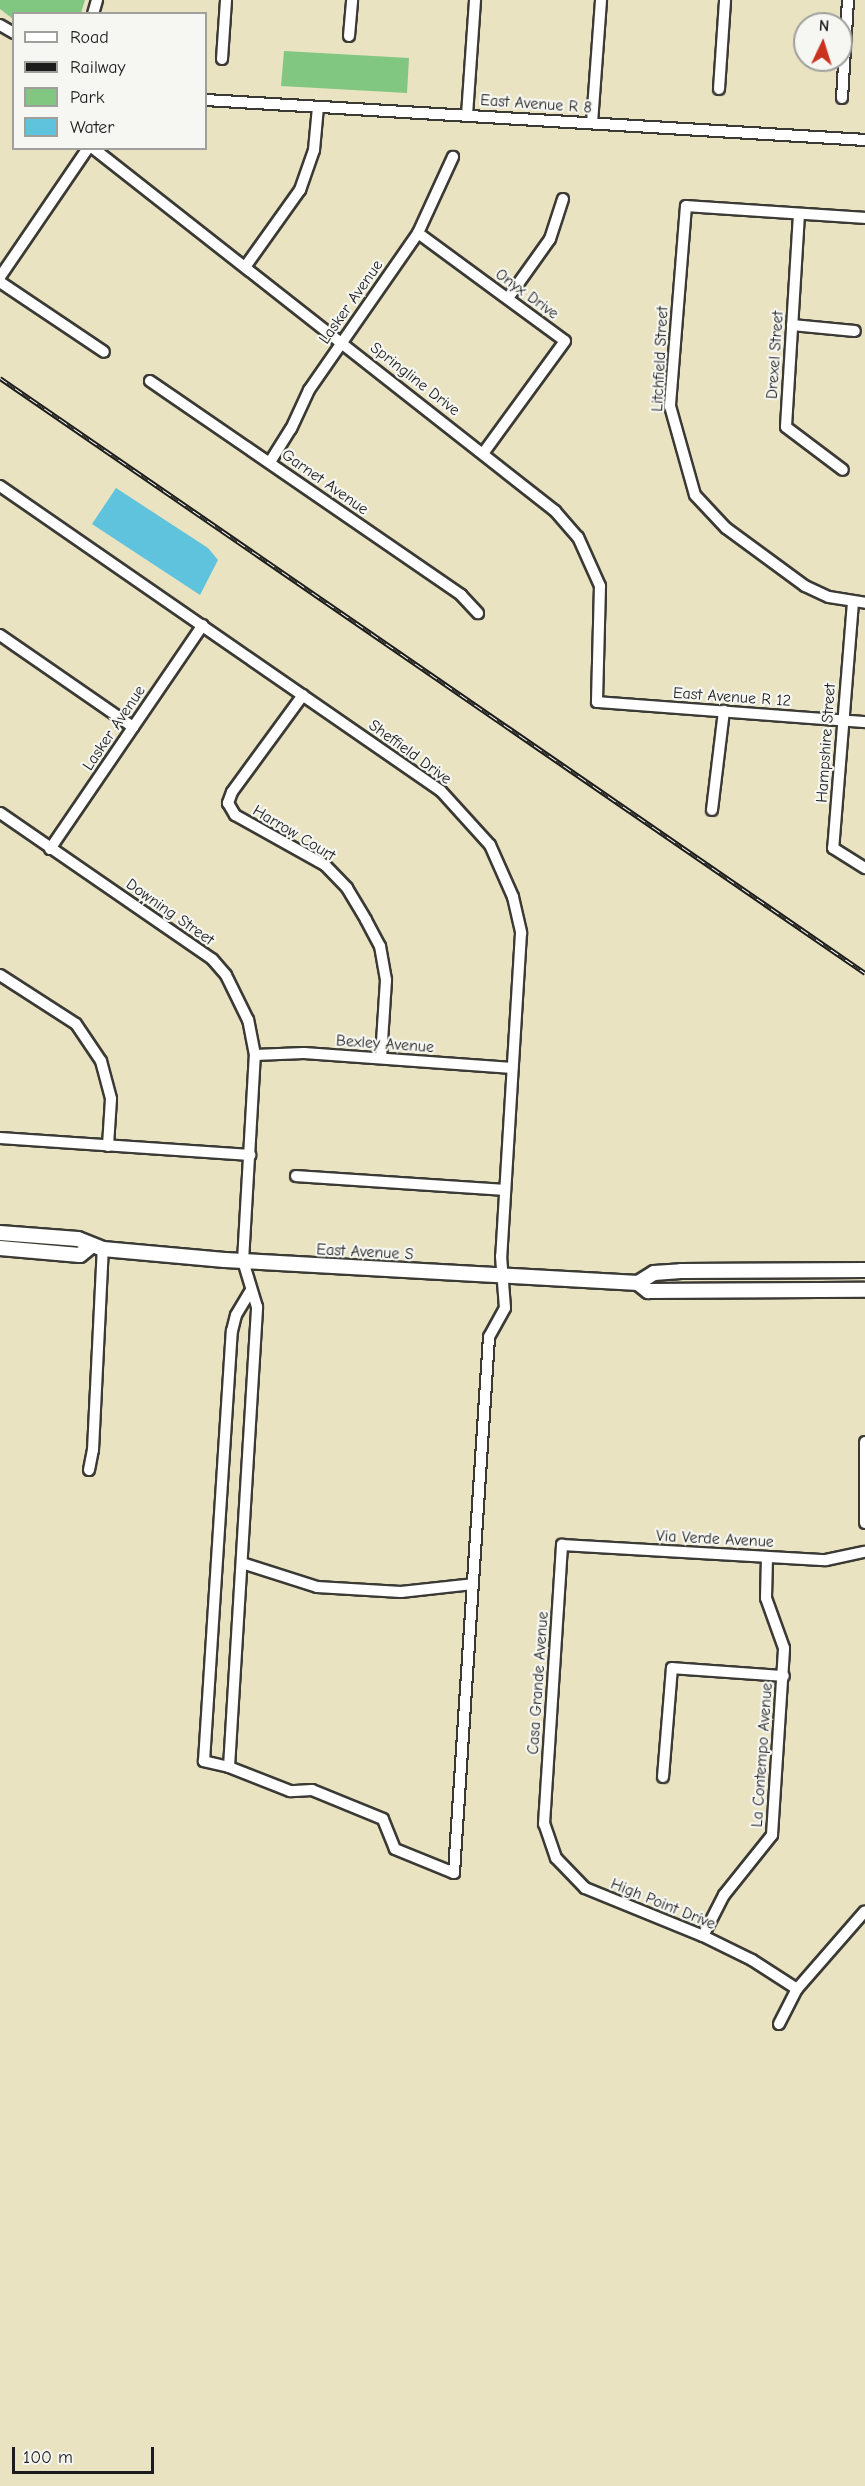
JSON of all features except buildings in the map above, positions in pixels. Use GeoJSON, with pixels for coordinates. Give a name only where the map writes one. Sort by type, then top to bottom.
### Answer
{"type":"FeatureCollection","features":[{"type":"Feature","properties":{"kind":"main road","name":"East Avenue S"},"geometry":{"type":"LineString","coordinates":[[0,1233],[78,1239],[97,1248],[243,1261],[638,1283],[654,1273],[865,1270]]}},
{"type":"Feature","properties":{"kind":"main road","name":"East Avenue S"},"geometry":{"type":"LineString","coordinates":[[0,1248],[80,1255],[97,1248]]}},
{"type":"Feature","properties":{"kind":"main road","name":"East Avenue S"},"geometry":{"type":"LineString","coordinates":[[638,1283],[648,1291],[865,1290]]}},
{"type":"Feature","properties":{"kind":"street"},"geometry":{"type":"LineString","coordinates":[[222,59],[226,0]]}},
{"type":"Feature","properties":{"kind":"street"},"geometry":{"type":"LineString","coordinates":[[349,36],[352,0]]}},
{"type":"Feature","properties":{"kind":"street"},"geometry":{"type":"LineString","coordinates":[[467,114],[475,0]]}},
{"type":"Feature","properties":{"kind":"street"},"geometry":{"type":"LineString","coordinates":[[592,123],[601,0]]}},
{"type":"Feature","properties":{"kind":"street"},"geometry":{"type":"LineString","coordinates":[[719,89],[725,0]]}},
{"type":"Feature","properties":{"kind":"street"},"geometry":{"type":"LineString","coordinates":[[843,98],[848,0]]}},
{"type":"Feature","properties":{"kind":"street","name":"East Avenue R 8"},"geometry":{"type":"LineString","coordinates":[[207,100],[467,114],[865,140]]}},
{"type":"Feature","properties":{"kind":"street"},"geometry":{"type":"LineString","coordinates":[[245,267],[300,190],[314,150],[318,107]]}},
{"type":"Feature","properties":{"kind":"street"},"geometry":{"type":"LineString","coordinates":[[0,277],[87,150]]}},
{"type":"Feature","properties":{"kind":"street","name":"Springline Drive"},"geometry":{"type":"LineString","coordinates":[[96,150],[484,452],[555,511],[578,537],[600,586],[597,702]]}},
{"type":"Feature","properties":{"kind":"street","name":"Lasker Avenue"},"geometry":{"type":"LineString","coordinates":[[270,462],[291,429],[309,390],[418,233],[453,157]]}},
{"type":"Feature","properties":{"kind":"street"},"geometry":{"type":"LineString","coordinates":[[508,298],[550,239],[563,199]]}},
{"type":"Feature","properties":{"kind":"street","name":"Litchfield Street"},"geometry":{"type":"LineString","coordinates":[[799,214],[686,207],[670,406],[695,495],[726,528],[806,586],[853,602],[865,603]]}},
{"type":"Feature","properties":{"kind":"street"},"geometry":{"type":"LineString","coordinates":[[799,214],[865,218]]}},
{"type":"Feature","properties":{"kind":"street","name":"Drexel Street"},"geometry":{"type":"LineString","coordinates":[[799,214],[786,427],[843,470]]}},
{"type":"Feature","properties":{"kind":"street","name":"Onyx Drive"},"geometry":{"type":"LineString","coordinates":[[418,233],[565,340],[484,452]]}},
{"type":"Feature","properties":{"kind":"street"},"geometry":{"type":"LineString","coordinates":[[0,282],[104,352]]}},
{"type":"Feature","properties":{"kind":"street"},"geometry":{"type":"LineString","coordinates":[[792,325],[855,332]]}},
{"type":"Feature","properties":{"kind":"street","name":"Garnet Avenue"},"geometry":{"type":"LineString","coordinates":[[150,381],[461,595],[478,613]]}},
{"type":"Feature","properties":{"kind":"street","name":"Sheffield Drive"},"geometry":{"type":"LineString","coordinates":[[0,486],[441,791],[490,845],[513,897],[521,933],[505,1190],[503,1277],[505,1308],[489,1337],[454,1873],[395,1849],[383,1819],[312,1790],[290,1791],[229,1767]]}},
{"type":"Feature","properties":{"kind":"street","name":"Hampshire Street"},"geometry":{"type":"LineString","coordinates":[[853,602],[833,848],[865,868]]}},
{"type":"Feature","properties":{"kind":"street","name":"Lasker Avenue"},"geometry":{"type":"LineString","coordinates":[[50,849],[203,625]]}},
{"type":"Feature","properties":{"kind":"street"},"geometry":{"type":"LineString","coordinates":[[0,636],[133,727]]}},
{"type":"Feature","properties":{"kind":"street","name":"Harrow Court"},"geometry":{"type":"LineString","coordinates":[[303,695],[232,792],[228,803],[235,816],[325,865],[347,888],[380,946],[386,980],[381,1059]]}},
{"type":"Feature","properties":{"kind":"street","name":"East Avenue R 12"},"geometry":{"type":"LineString","coordinates":[[597,702],[865,722]]}},
{"type":"Feature","properties":{"kind":"street"},"geometry":{"type":"LineString","coordinates":[[712,810],[724,711]]}},
{"type":"Feature","properties":{"kind":"street","name":"Downing Street"},"geometry":{"type":"LineString","coordinates":[[0,813],[212,959],[239,999],[255,1055],[243,1261],[250,1292],[257,1307],[229,1767]]}},
{"type":"Feature","properties":{"kind":"street"},"geometry":{"type":"LineString","coordinates":[[0,975],[76,1024],[101,1061],[111,1099],[108,1146]]}},
{"type":"Feature","properties":{"kind":"street","name":"Bexley Avenue"},"geometry":{"type":"LineString","coordinates":[[255,1055],[304,1053],[512,1068]]}},
{"type":"Feature","properties":{"kind":"street"},"geometry":{"type":"LineString","coordinates":[[0,1138],[250,1155]]}},
{"type":"Feature","properties":{"kind":"street"},"geometry":{"type":"LineString","coordinates":[[296,1176],[505,1190]]}},
{"type":"Feature","properties":{"kind":"street"},"geometry":{"type":"LineString","coordinates":[[89,1470],[93,1450],[97,1248]]}},
{"type":"Feature","properties":{"kind":"street"},"geometry":{"type":"LineString","coordinates":[[229,1767],[204,1761],[232,1331],[236,1315],[250,1292]]}},
{"type":"Feature","properties":{"kind":"street"},"geometry":{"type":"LineString","coordinates":[[865,1442],[865,1523]]}},
{"type":"Feature","properties":{"kind":"street","name":"Via Verde Avenue"},"geometry":{"type":"LineString","coordinates":[[562,1545],[826,1560],[865,1552]]}},
{"type":"Feature","properties":{"kind":"street","name":"Casa Grande Avenue"},"geometry":{"type":"LineString","coordinates":[[544,1824],[562,1545]]}},
{"type":"Feature","properties":{"kind":"street","name":"La Contempo Avenue"},"geometry":{"type":"LineString","coordinates":[[703,1936],[724,1895],[772,1836],[784,1648],[766,1598],[767,1557]]}},
{"type":"Feature","properties":{"kind":"street"},"geometry":{"type":"LineString","coordinates":[[242,1563],[317,1587],[400,1592],[473,1584]]}},
{"type":"Feature","properties":{"kind":"street"},"geometry":{"type":"LineString","coordinates":[[663,1777],[672,1668],[784,1676]]}},
{"type":"Feature","properties":{"kind":"street","name":"High Point Drive"},"geometry":{"type":"LineString","coordinates":[[544,1824],[556,1858],[585,1888],[703,1936],[752,1960],[797,1989]]}},
{"type":"Feature","properties":{"kind":"street"},"geometry":{"type":"LineString","coordinates":[[779,2024],[797,1989],[865,1911]]}},
{"type":"Feature","properties":{"kind":"green space"},"geometry":{"type":"Polygon","coordinates":[[[0,0],[85,0],[81,12],[12,12],[12,18],[0,9],[0,0]]]}},
{"type":"Feature","properties":{"kind":"green space"},"geometry":{"type":"Polygon","coordinates":[[[284,51],[409,58],[407,93],[281,86],[284,51]]]}},
{"type":"Feature","properties":{"kind":"water"},"geometry":{"type":"Polygon","coordinates":[[[116,488],[208,548],[218,560],[200,595],[92,524],[116,488]]]}},
{"type":"Feature","properties":{"kind":"railway"},"geometry":{"type":"LineString","coordinates":[[0,378],[865,973]]}}]}
